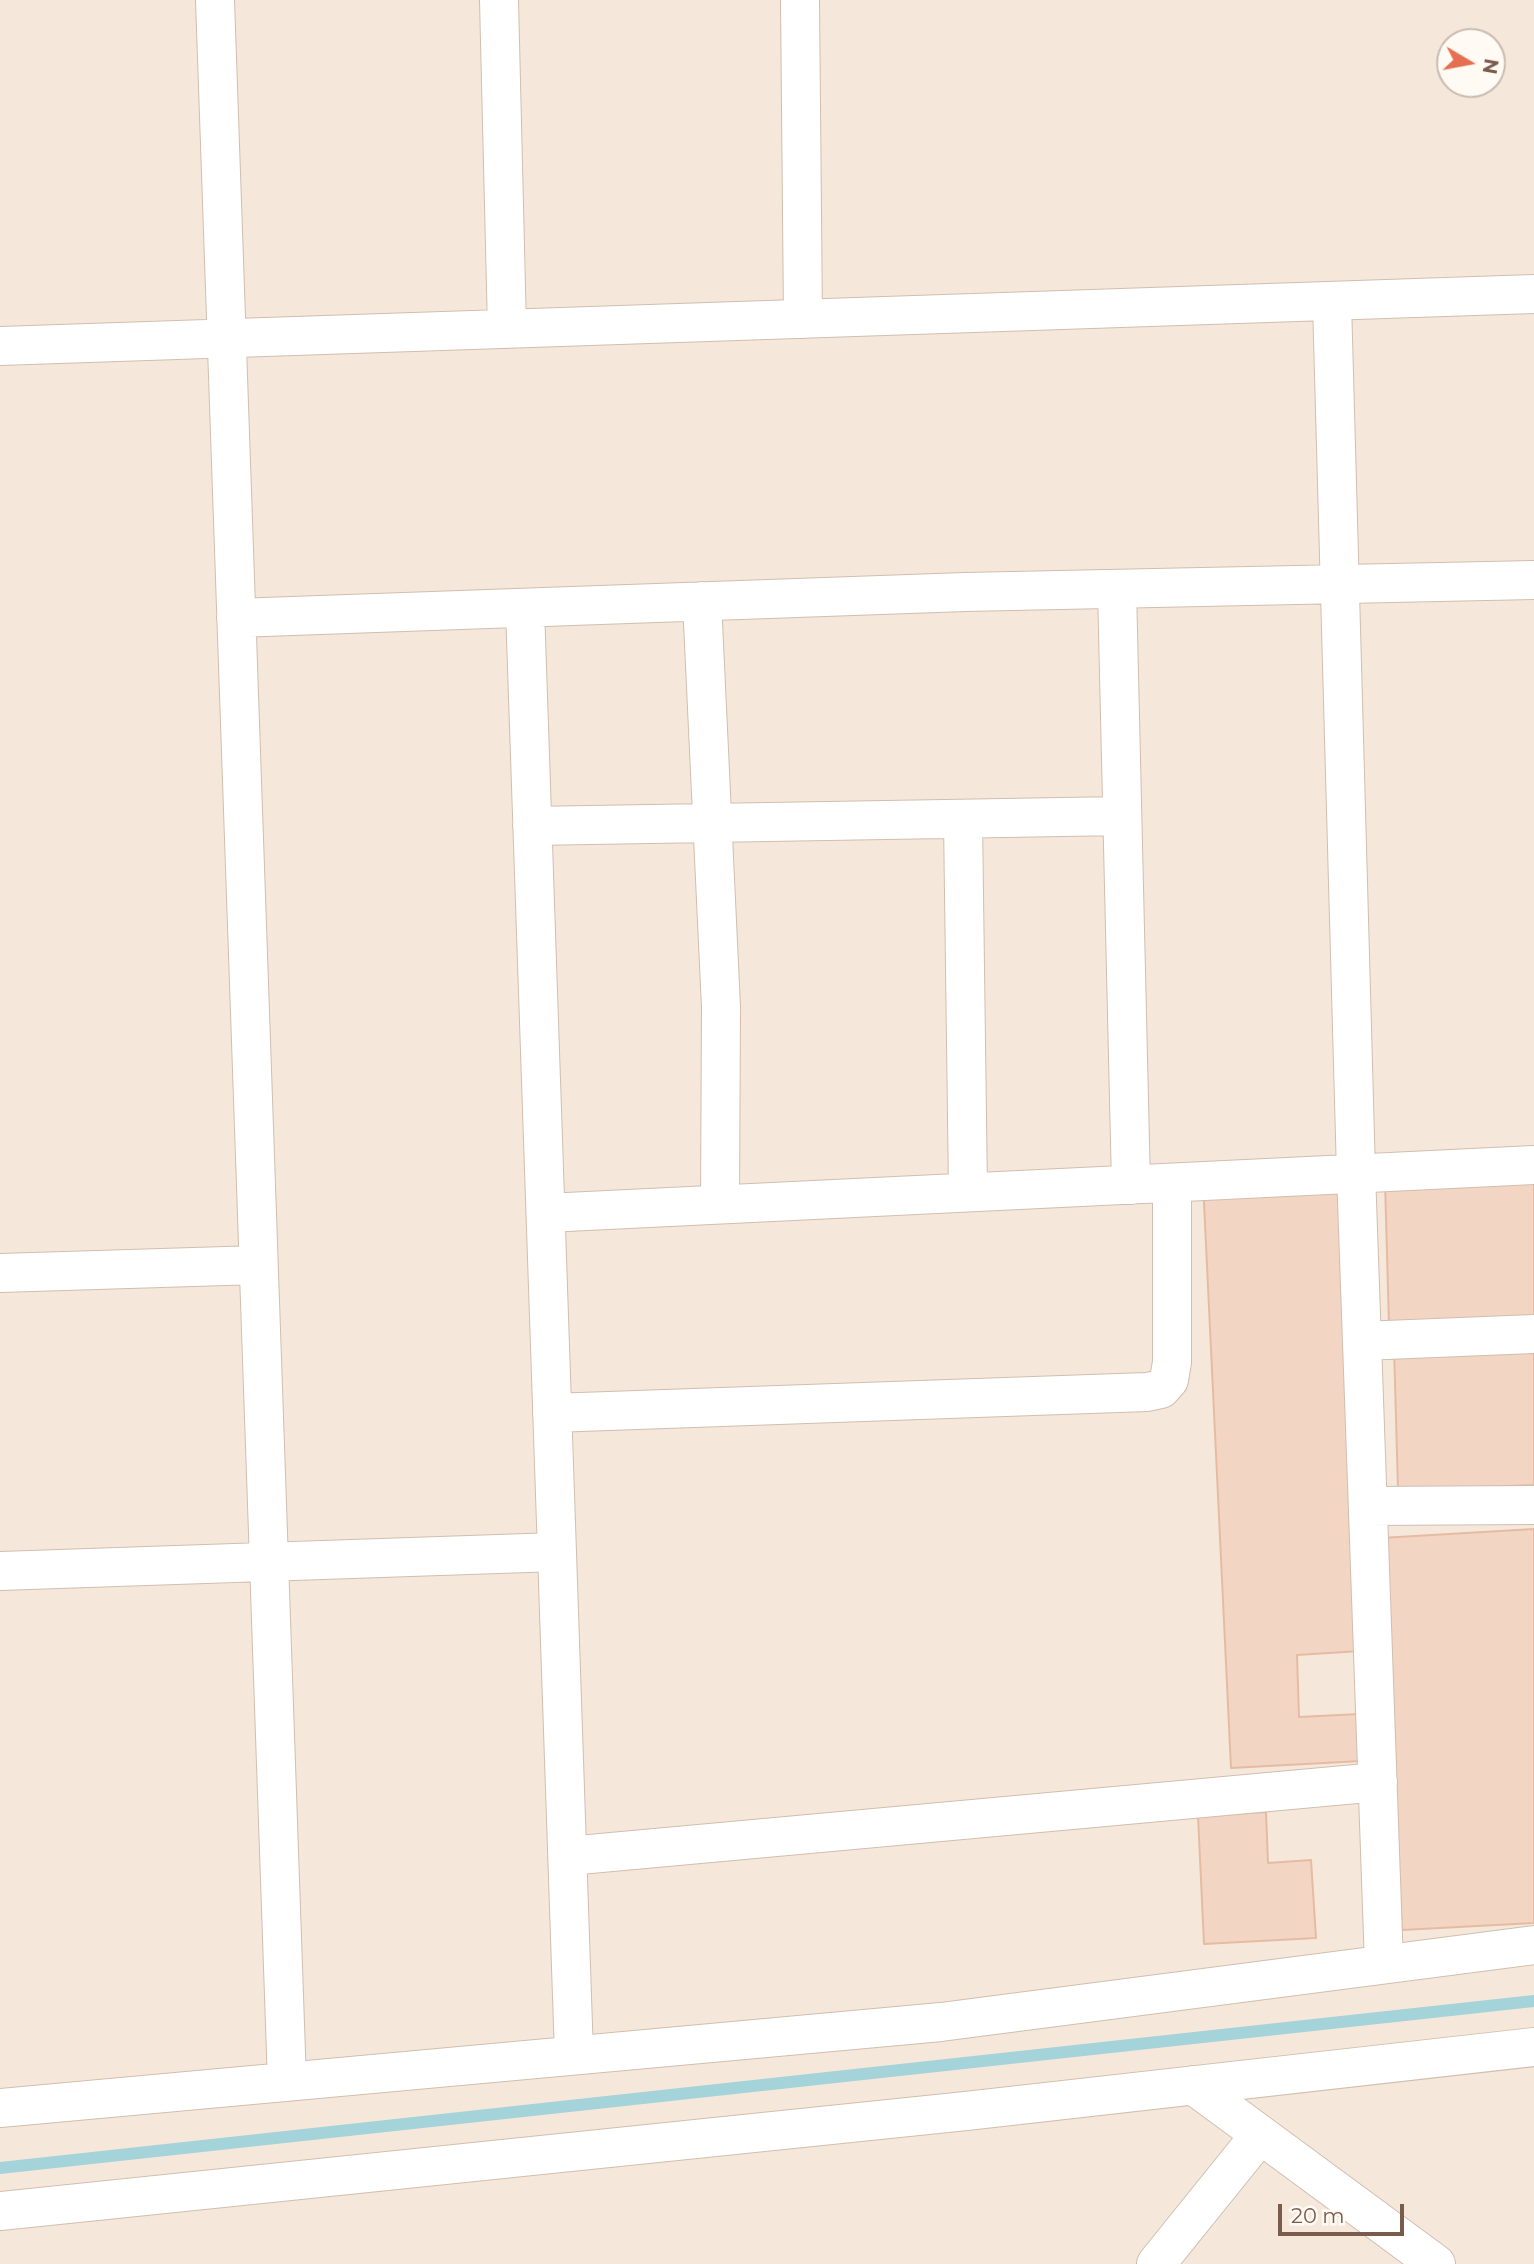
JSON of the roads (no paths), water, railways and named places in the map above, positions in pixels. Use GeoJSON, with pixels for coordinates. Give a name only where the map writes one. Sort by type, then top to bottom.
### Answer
{"type":"FeatureCollection","features":[{"type":"Feature","properties":{"kind":"street"},"geometry":{"type":"LineString","coordinates":[[215,0],[287,2082]]}},
{"type":"Feature","properties":{"kind":"street"},"geometry":{"type":"LineString","coordinates":[[499,0],[507,330]]}},
{"type":"Feature","properties":{"kind":"street"},"geometry":{"type":"LineString","coordinates":[[800,0],[803,319]]}},
{"type":"Feature","properties":{"kind":"street"},"geometry":{"type":"LineString","coordinates":[[0,346],[1534,294]]}},
{"type":"Feature","properties":{"kind":"street"},"geometry":{"type":"LineString","coordinates":[[1332,302],[1356,1173],[1384,1964]]}},
{"type":"Feature","properties":{"kind":"street"},"geometry":{"type":"LineString","coordinates":[[236,618],[702,601],[1534,580]]}},
{"type":"Feature","properties":{"kind":"street"},"geometry":{"type":"LineString","coordinates":[[1117,589],[1130,1185]]}},
{"type":"Feature","properties":{"kind":"street"},"geometry":{"type":"LineString","coordinates":[[702,601],[722,1007],[720,1204]]}},
{"type":"Feature","properties":{"kind":"street"},"geometry":{"type":"LineString","coordinates":[[525,608],[575,2055]]}},
{"type":"Feature","properties":{"kind":"street"},"geometry":{"type":"LineString","coordinates":[[532,826],[1122,816]]}},
{"type":"Feature","properties":{"kind":"street"},"geometry":{"type":"LineString","coordinates":[[963,819],[968,1192]]}},
{"type":"Feature","properties":{"kind":"street"},"geometry":{"type":"LineString","coordinates":[[546,1213],[1534,1165]]}},
{"type":"Feature","properties":{"kind":"street"},"geometry":{"type":"LineString","coordinates":[[552,1413],[1147,1392],[1161,1389],[1169,1380],[1172,1362],[1172,1182]]}},
{"type":"Feature","properties":{"kind":"street"},"geometry":{"type":"LineString","coordinates":[[0,1273],[258,1265]]}},
{"type":"Feature","properties":{"kind":"street"},"geometry":{"type":"LineString","coordinates":[[1362,1340],[1534,1334]]}},
{"type":"Feature","properties":{"kind":"street"},"geometry":{"type":"LineString","coordinates":[[1368,1506],[1534,1505]]}},
{"type":"Feature","properties":{"kind":"street"},"geometry":{"type":"LineString","coordinates":[[0,1572],[557,1552]]}},
{"type":"Feature","properties":{"kind":"street"},"geometry":{"type":"LineString","coordinates":[[568,1856],[1378,1782]]}},
{"type":"Feature","properties":{"kind":"street"},"geometry":{"type":"LineString","coordinates":[[0,2108],[941,2022],[1534,1945]]}},
{"type":"Feature","properties":{"kind":"street"},"geometry":{"type":"LineString","coordinates":[[0,2211],[924,2116],[1534,2047]]}},
{"type":"Feature","properties":{"kind":"street"},"geometry":{"type":"LineString","coordinates":[[1193,2085],[1436,2264]]}},
{"type":"Feature","properties":{"kind":"street"},"geometry":{"type":"LineString","coordinates":[[1156,2264],[1260,2135]]}},
{"type":"Feature","properties":{"kind":"waterway"},"geometry":{"type":"LineString","coordinates":[[0,2168],[1534,2001]]}}]}
